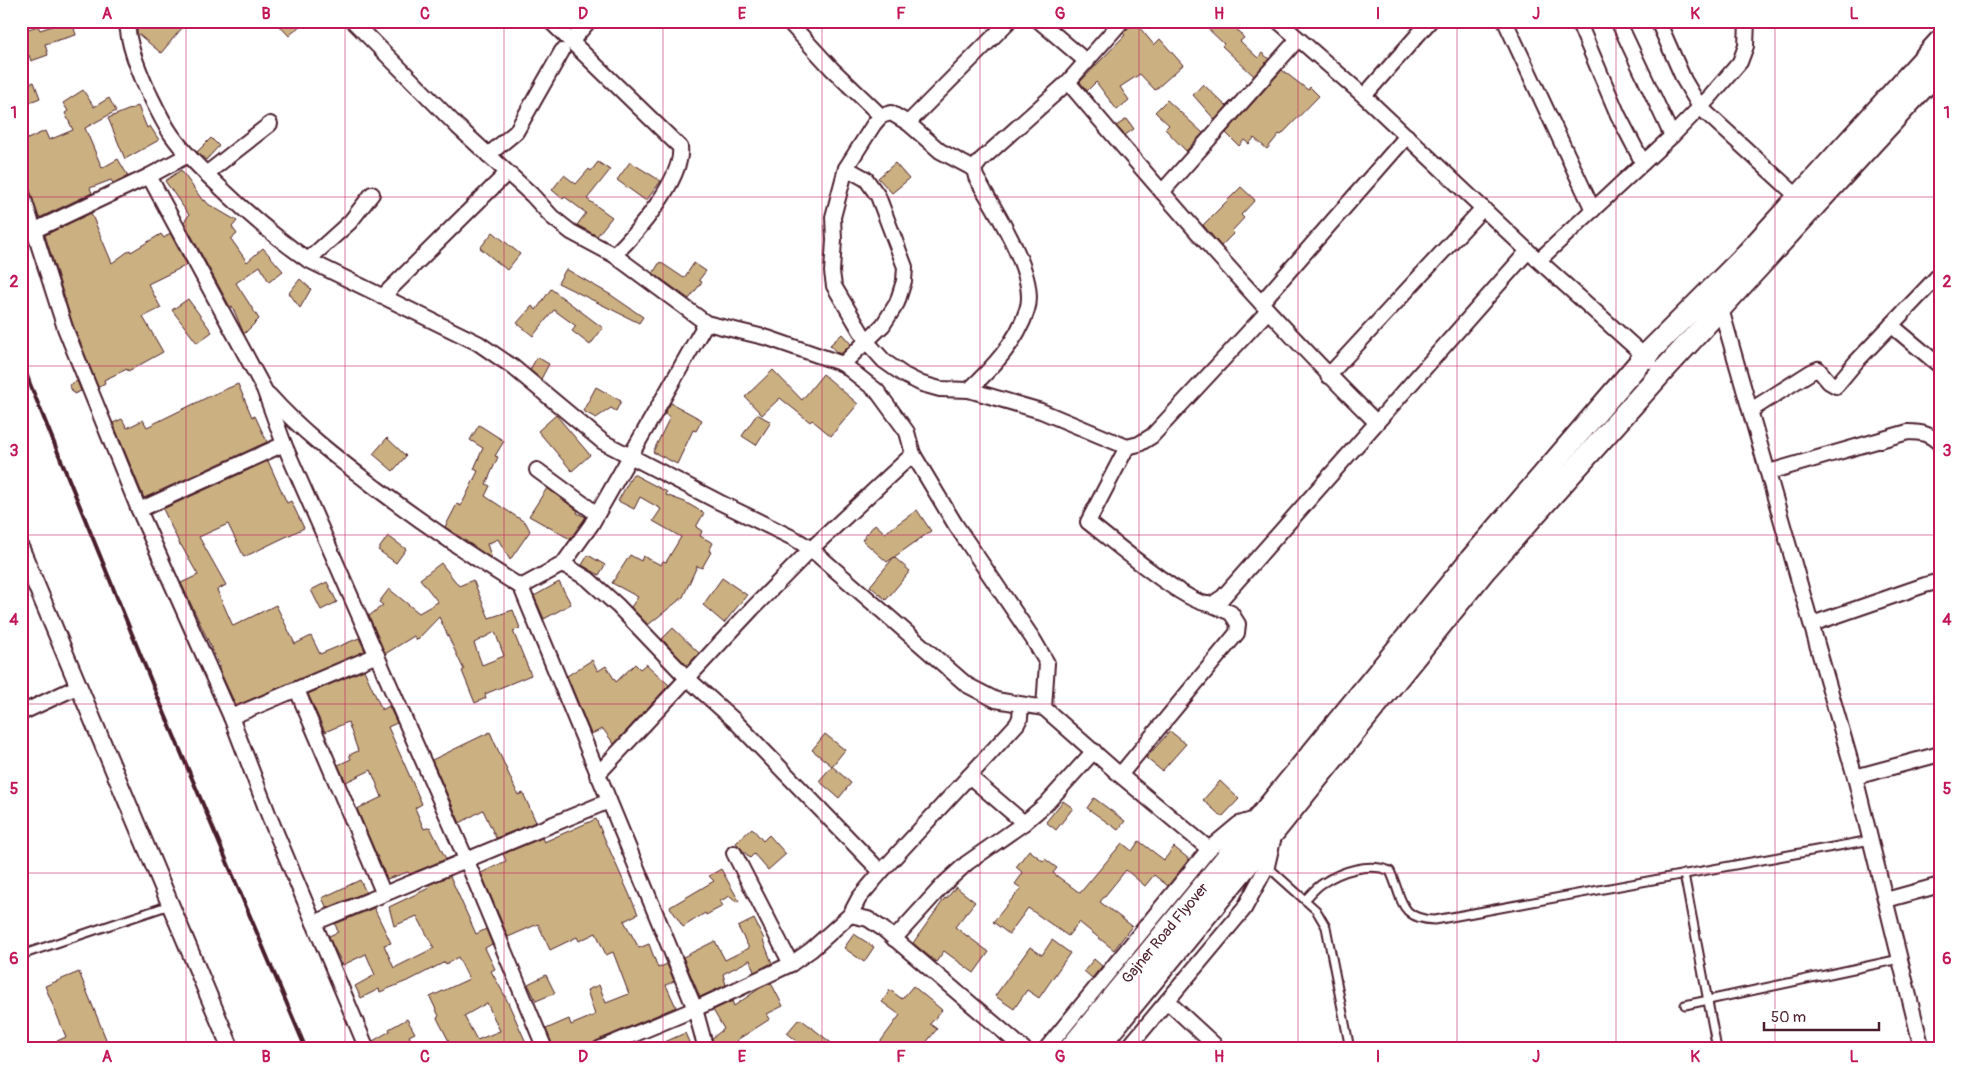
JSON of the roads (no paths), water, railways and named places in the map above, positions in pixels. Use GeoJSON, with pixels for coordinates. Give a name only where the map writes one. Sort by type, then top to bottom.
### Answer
{"type":"FeatureCollection","features":[{"type":"Feature","properties":{"kind":"main road"},"geometry":{"type":"LineString","coordinates":[[1268,824],[1485,570],[1662,372],[1717,298],[1798,197],[1940,42]]}},
{"type":"Feature","properties":{"kind":"main road"},"geometry":{"type":"LineString","coordinates":[[1268,824],[1364,687],[1470,559],[1645,356],[1717,298],[1940,68]]}},
{"type":"Feature","properties":{"kind":"main road","name":"Gajner Road Flyover"},"geometry":{"type":"LineString","coordinates":[[1070,1049],[1236,848],[1268,824]]}},
{"type":"Feature","properties":{"kind":"main road","name":"Gajner Road Flyover"},"geometry":{"type":"LineString","coordinates":[[1096,1049],[1262,860],[1268,824]]}},
{"type":"Feature","properties":{"kind":"street"},"geometry":{"type":"LineString","coordinates":[[128,21],[136,64],[171,134],[206,174],[255,221],[308,260],[478,343],[512,367],[603,442],[631,454],[719,502],[795,538],[811,549],[967,685],[996,700],[1044,708],[1120,775],[1209,849]]}},
{"type":"Feature","properties":{"kind":"street"},"geometry":{"type":"LineString","coordinates":[[353,21],[488,155],[570,232],[614,255],[706,323],[768,338],[843,364],[877,391],[907,432],[913,454],[955,524],[1033,639],[1047,663],[1044,708]]}},
{"type":"Feature","properties":{"kind":"street"},"geometry":{"type":"LineString","coordinates":[[550,21],[566,46],[680,147],[681,156],[666,190],[641,226],[614,255]]}},
{"type":"Feature","properties":{"kind":"street"},"geometry":{"type":"LineString","coordinates":[[488,155],[516,132],[566,46],[589,21]]}},
{"type":"Feature","properties":{"kind":"street"},"geometry":{"type":"LineString","coordinates":[[788,21],[832,69],[881,116]]}},
{"type":"Feature","properties":{"kind":"street"},"geometry":{"type":"LineString","coordinates":[[908,123],[1009,21]]}},
{"type":"Feature","properties":{"kind":"street"},"geometry":{"type":"LineString","coordinates":[[1039,21],[1087,62]]}},
{"type":"Feature","properties":{"kind":"street"},"geometry":{"type":"LineString","coordinates":[[974,169],[981,160],[1068,82],[1122,21]]}},
{"type":"Feature","properties":{"kind":"street"},"geometry":{"type":"LineString","coordinates":[[1278,21],[1364,96],[1528,251],[1662,372]]}},
{"type":"Feature","properties":{"kind":"street"},"geometry":{"type":"LineString","coordinates":[[1364,96],[1430,21]]}},
{"type":"Feature","properties":{"kind":"street"},"geometry":{"type":"LineString","coordinates":[[1505,21],[1593,210]]}},
{"type":"Feature","properties":{"kind":"street"},"geometry":{"type":"LineString","coordinates":[[1578,21],[1618,114],[1643,163]]}},
{"type":"Feature","properties":{"kind":"street"},"geometry":{"type":"LineString","coordinates":[[1618,21],[1672,136]]}},
{"type":"Feature","properties":{"kind":"street"},"geometry":{"type":"LineString","coordinates":[[1658,21],[1684,80],[1700,107],[1798,197]]}},
{"type":"Feature","properties":{"kind":"street"},"geometry":{"type":"LineString","coordinates":[[1539,260],[1672,136],[1740,62],[1746,46],[1747,21]]}},
{"type":"Feature","properties":{"kind":"street"},"geometry":{"type":"LineString","coordinates":[[1162,192],[1298,38]]}},
{"type":"Feature","properties":{"kind":"street"},"geometry":{"type":"LineString","coordinates":[[1068,82],[1162,192],[1265,307],[1328,376],[1376,422]]}},
{"type":"Feature","properties":{"kind":"street"},"geometry":{"type":"LineString","coordinates":[[969,390],[1009,347],[1028,309],[1028,283],[1018,253],[976,177],[974,169],[940,151],[908,123],[891,113],[881,116],[846,168],[833,217],[832,272],[834,286],[867,342],[884,361],[904,375],[922,384],[940,389],[969,390],[1041,412],[1127,447],[1139,444],[1152,436],[1265,307],[1407,136]]}},
{"type":"Feature","properties":{"kind":"street"},"geometry":{"type":"LineString","coordinates":[[206,174],[270,124]]}},
{"type":"Feature","properties":{"kind":"street"},"geometry":{"type":"LineString","coordinates":[[33,231],[149,176],[188,155]]}},
{"type":"Feature","properties":{"kind":"street"},"geometry":{"type":"LineString","coordinates":[[843,364],[883,325],[897,303],[904,281],[905,267],[878,196],[866,179],[846,168]]}},
{"type":"Feature","properties":{"kind":"street"},"geometry":{"type":"LineString","coordinates":[[382,297],[507,172]]}},
{"type":"Feature","properties":{"kind":"street"},"geometry":{"type":"LineString","coordinates":[[149,176],[264,389],[284,444],[466,859],[545,1049]]}},
{"type":"Feature","properties":{"kind":"street"},"geometry":{"type":"LineString","coordinates":[[21,190],[65,328],[139,510],[231,717],[367,1049]]}},
{"type":"Feature","properties":{"kind":"street"},"geometry":{"type":"LineString","coordinates":[[308,260],[350,222],[372,194]]}},
{"type":"Feature","properties":{"kind":"street"},"geometry":{"type":"LineString","coordinates":[[1328,376],[1483,208]]}},
{"type":"Feature","properties":{"kind":"street"},"geometry":{"type":"LineString","coordinates":[[1210,604],[1223,597],[1528,251]]}},
{"type":"Feature","properties":{"kind":"street"},"geometry":{"type":"LineString","coordinates":[[1751,410],[1818,369],[1829,382],[1836,386],[1940,274]]}},
{"type":"Feature","properties":{"kind":"street"},"geometry":{"type":"LineString","coordinates":[[1717,298],[1769,472],[1855,777],[1922,1049]]}},
{"type":"Feature","properties":{"kind":"street"},"geometry":{"type":"LineString","coordinates":[[522,587],[563,564],[591,525],[706,323]]}},
{"type":"Feature","properties":{"kind":"street"},"geometry":{"type":"LineString","coordinates":[[1891,325],[1940,366]]}},
{"type":"Feature","properties":{"kind":"street"},"geometry":{"type":"LineString","coordinates":[[264,389],[290,419],[329,453],[464,552],[522,587],[597,775],[695,1009],[706,1049]]}},
{"type":"Feature","properties":{"kind":"street"},"geometry":{"type":"LineString","coordinates":[[1769,472],[1908,432],[1922,432],[1937,439]]}},
{"type":"Feature","properties":{"kind":"street"},"geometry":{"type":"LineString","coordinates":[[139,510],[284,444]]}},
{"type":"Feature","properties":{"kind":"street"},"geometry":{"type":"LineString","coordinates":[[1120,775],[1237,632],[1238,624],[1231,613],[1210,604],[1197,602],[1180,592],[1088,522],[1127,447]]}},
{"type":"Feature","properties":{"kind":"street"},"geometry":{"type":"LineString","coordinates":[[597,775],[811,549],[913,454]]}},
{"type":"Feature","properties":{"kind":"street"},"geometry":{"type":"LineString","coordinates":[[537,470],[597,514]]}},
{"type":"Feature","properties":{"kind":"street"},"geometry":{"type":"LineString","coordinates":[[21,549],[231,1049]]}},
{"type":"Feature","properties":{"kind":"street"},"geometry":{"type":"LineString","coordinates":[[563,564],[588,579],[687,678],[734,720],[881,872]]}},
{"type":"Feature","properties":{"kind":"street"},"geometry":{"type":"LineString","coordinates":[[1812,624],[1924,584],[1940,581]]}},
{"type":"Feature","properties":{"kind":"street"},"geometry":{"type":"LineString","coordinates":[[231,717],[377,655]]}},
{"type":"Feature","properties":{"kind":"street"},"geometry":{"type":"LineString","coordinates":[[21,713],[79,686]]}},
{"type":"Feature","properties":{"kind":"street"},"geometry":{"type":"LineString","coordinates":[[297,690],[383,892]]}},
{"type":"Feature","properties":{"kind":"street"},"geometry":{"type":"LineString","coordinates":[[599,1049],[695,1009],[790,964],[811,950],[850,915],[859,898],[881,872],[1017,724],[1020,718],[1021,705]]}},
{"type":"Feature","properties":{"kind":"street"},"geometry":{"type":"LineString","coordinates":[[894,939],[944,884],[966,863],[1024,822],[1057,792],[1094,751]]}},
{"type":"Feature","properties":{"kind":"street"},"geometry":{"type":"LineString","coordinates":[[1855,777],[1940,754]]}},
{"type":"Feature","properties":{"kind":"street"},"geometry":{"type":"LineString","coordinates":[[969,776],[1024,822]]}},
{"type":"Feature","properties":{"kind":"street"},"geometry":{"type":"LineString","coordinates":[[314,923],[383,892],[609,801]]}},
{"type":"Feature","properties":{"kind":"street"},"geometry":{"type":"LineString","coordinates":[[1046,1049],[1209,849],[1239,824],[1268,824]]}},
{"type":"Feature","properties":{"kind":"street"},"geometry":{"type":"LineString","coordinates":[[734,852],[790,964]]}},
{"type":"Feature","properties":{"kind":"street"},"geometry":{"type":"LineString","coordinates":[[1127,1049],[1244,909],[1262,860]]}},
{"type":"Feature","properties":{"kind":"street"},"geometry":{"type":"LineString","coordinates":[[1886,900],[1940,885]]}},
{"type":"Feature","properties":{"kind":"street"},"geometry":{"type":"LineString","coordinates":[[850,915],[868,919],[894,939],[1024,1049]]}},
{"type":"Feature","properties":{"kind":"street"},"geometry":{"type":"LineString","coordinates":[[1167,1001],[1219,1049]]}},
{"type":"Feature","properties":{"kind":"lane"},"geometry":{"type":"LineString","coordinates":[[1306,900],[1321,884],[1333,878],[1358,869],[1382,867],[1390,871],[1402,903],[1409,914],[1420,920],[1435,920],[1871,840]]}},
{"type":"Feature","properties":{"kind":"lane"},"geometry":{"type":"LineString","coordinates":[[1262,860],[1316,910],[1326,927],[1350,1049]]}},
{"type":"Feature","properties":{"kind":"lane"},"geometry":{"type":"LineString","coordinates":[[1684,874],[1717,1049]]}},
{"type":"Feature","properties":{"kind":"lane"},"geometry":{"type":"LineString","coordinates":[[21,955],[171,905]]}},
{"type":"Feature","properties":{"kind":"lane"},"geometry":{"type":"LineString","coordinates":[[1685,1005],[1900,959]]}},
{"type":"Feature","properties":{"kind":"railway"},"geometry":{"type":"LineString","coordinates":[[21,359],[156,693],[306,1049]]}}]}
